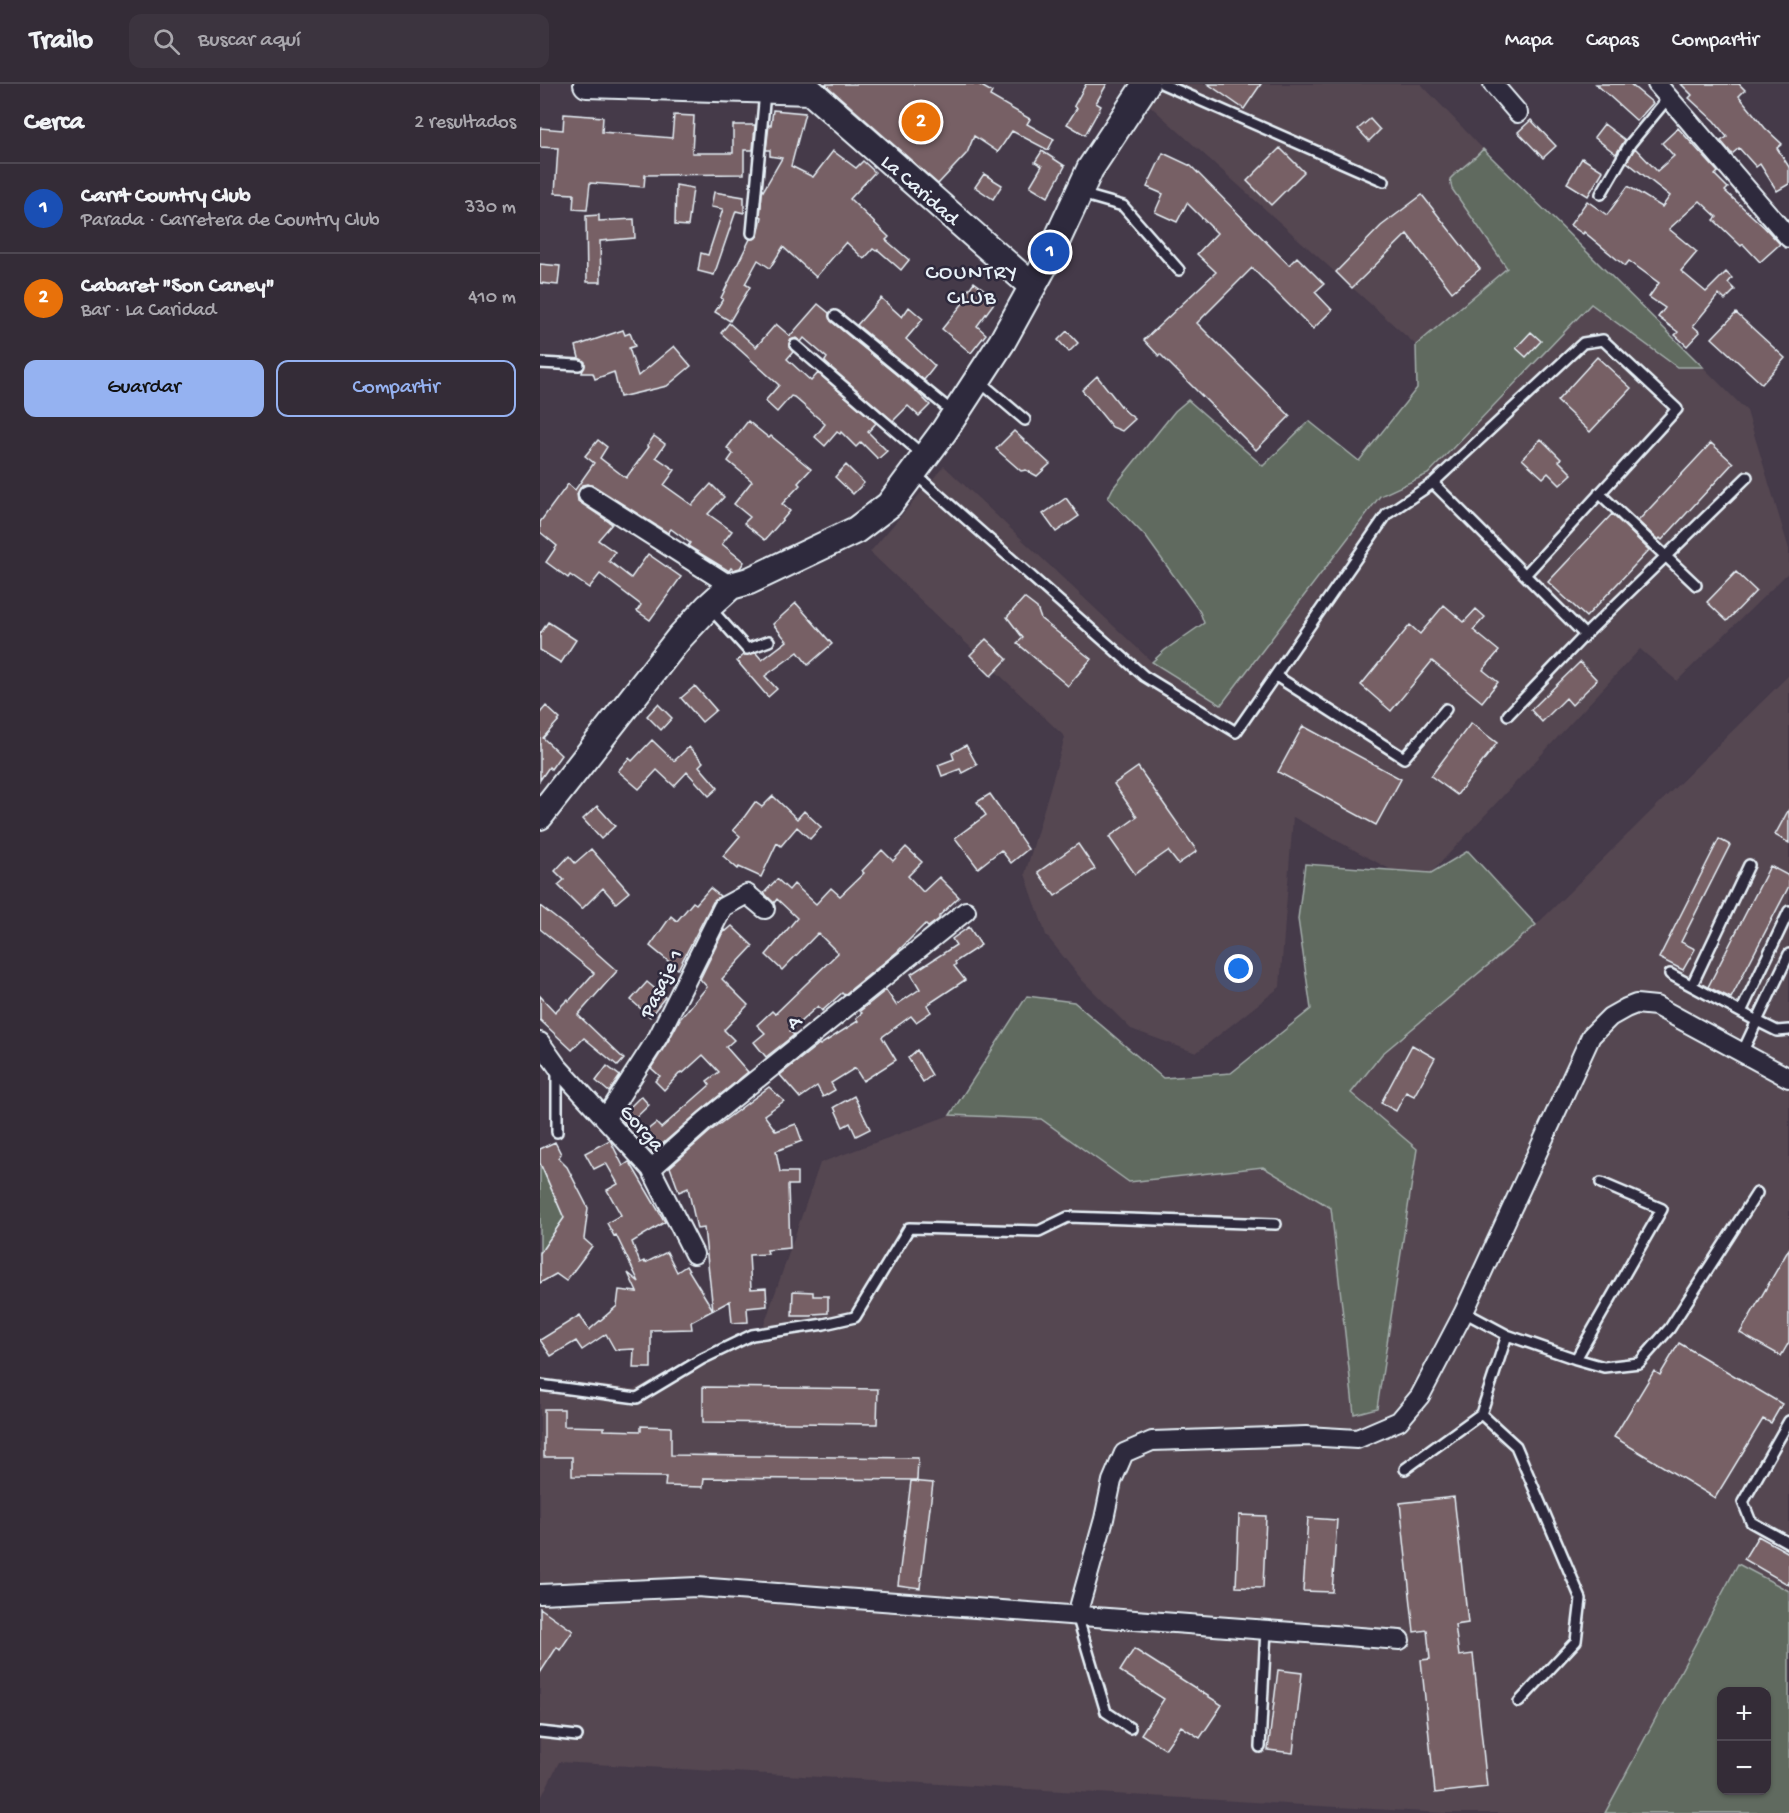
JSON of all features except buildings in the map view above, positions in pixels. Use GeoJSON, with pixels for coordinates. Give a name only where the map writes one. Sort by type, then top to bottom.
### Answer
{"type":"FeatureCollection","features":[{"type":"Feature","properties":{"kind":"street","name":"La Caridad"},"geometry":{"type":"LineString","coordinates":[[587,84],[765,89],[810,87],[1032,286]]}},
{"type":"Feature","properties":{"kind":"street"},"geometry":{"type":"LineString","coordinates":[[540,816],[680,637],[731,586],[749,581],[856,530],[889,505],[955,414],[1002,342],[1050,255],[1090,170],[1146,84]]}},
{"type":"Feature","properties":{"kind":"street"},"geometry":{"type":"LineString","coordinates":[[1493,84],[1518,113]]}},
{"type":"Feature","properties":{"kind":"street"},"geometry":{"type":"LineString","coordinates":[[1663,91],[1789,238]]}},
{"type":"Feature","properties":{"kind":"street"},"geometry":{"type":"LineString","coordinates":[[588,495],[731,586]]}},
{"type":"Feature","properties":{"kind":"street","name":"Pasaje 1"},"geometry":{"type":"LineString","coordinates":[[605,1119],[658,1037],[723,907],[747,894],[765,909]]}},
{"type":"Feature","properties":{"kind":"street","name":"A"},"geometry":{"type":"LineString","coordinates":[[651,1169],[706,1120],[966,911]]}},
{"type":"Feature","properties":{"kind":"street"},"geometry":{"type":"LineString","coordinates":[[1077,1615],[1104,1519],[1112,1481],[1124,1453],[1152,1441],[1306,1436],[1357,1439],[1399,1421],[1420,1396],[1464,1312],[1591,1036],[1610,1017],[1636,1004],[1656,1006],[1789,1078]]}},
{"type":"Feature","properties":{"kind":"street","name":"Gorga"},"geometry":{"type":"LineString","coordinates":[[540,1042],[558,1066],[651,1169],[694,1254]]}},
{"type":"Feature","properties":{"kind":"street"},"geometry":{"type":"LineString","coordinates":[[540,1594],[697,1587],[1400,1640]]}},
{"type":"Feature","properties":{"kind":"lane"},"geometry":{"type":"LineString","coordinates":[[1163,84],[1384,181]]}},
{"type":"Feature","properties":{"kind":"lane"},"geometry":{"type":"LineString","coordinates":[[752,233],[765,89]]}},
{"type":"Feature","properties":{"kind":"lane"},"geometry":{"type":"LineString","coordinates":[[1601,194],[1663,91]]}},
{"type":"Feature","properties":{"kind":"lane"},"geometry":{"type":"LineString","coordinates":[[1079,193],[1124,206],[1179,270]]}},
{"type":"Feature","properties":{"kind":"lane"},"geometry":{"type":"LineString","coordinates":[[835,316],[955,414]]}},
{"type":"Feature","properties":{"kind":"lane"},"geometry":{"type":"LineString","coordinates":[[795,345],[1143,676],[1236,732],[1387,514],[1433,483],[1583,344],[1603,340],[1677,409],[1525,575]]}},
{"type":"Feature","properties":{"kind":"lane"},"geometry":{"type":"LineString","coordinates":[[540,363],[579,365]]}},
{"type":"Feature","properties":{"kind":"lane"},"geometry":{"type":"LineString","coordinates":[[977,380],[1025,420]]}},
{"type":"Feature","properties":{"kind":"lane"},"geometry":{"type":"LineString","coordinates":[[1508,715],[1585,635],[1746,477]]}},
{"type":"Feature","properties":{"kind":"lane"},"geometry":{"type":"LineString","coordinates":[[1433,483],[1585,635]]}},
{"type":"Feature","properties":{"kind":"lane"},"geometry":{"type":"LineString","coordinates":[[1599,493],[1696,585]]}},
{"type":"Feature","properties":{"kind":"lane"},"geometry":{"type":"LineString","coordinates":[[709,606],[747,649],[769,641]]}},
{"type":"Feature","properties":{"kind":"lane"},"geometry":{"type":"LineString","coordinates":[[1276,676],[1404,758],[1446,709]]}},
{"type":"Feature","properties":{"kind":"lane"},"geometry":{"type":"LineString","coordinates":[[1692,985],[1749,864]]}},
{"type":"Feature","properties":{"kind":"lane"},"geometry":{"type":"LineString","coordinates":[[1741,1012],[1789,911]]}},
{"type":"Feature","properties":{"kind":"lane"},"geometry":{"type":"LineString","coordinates":[[1742,1053],[1789,954]]}},
{"type":"Feature","properties":{"kind":"lane"},"geometry":{"type":"LineString","coordinates":[[1670,974],[1777,1031],[1789,1030]]}},
{"type":"Feature","properties":{"kind":"lane"},"geometry":{"type":"LineString","coordinates":[[557,1132],[558,1066]]}},
{"type":"Feature","properties":{"kind":"lane"},"geometry":{"type":"LineString","coordinates":[[1576,1359],[1662,1209],[1601,1183]]}},
{"type":"Feature","properties":{"kind":"lane"},"geometry":{"type":"LineString","coordinates":[[1464,1312],[1507,1335],[1576,1359],[1604,1367],[1639,1363],[1670,1328],[1757,1193]]}},
{"type":"Feature","properties":{"kind":"lane"},"geometry":{"type":"LineString","coordinates":[[540,1385],[637,1398],[702,1359],[752,1335],[855,1317],[909,1228],[1039,1231],[1068,1216],[1276,1224]]}},
{"type":"Feature","properties":{"kind":"lane"},"geometry":{"type":"LineString","coordinates":[[1405,1470],[1481,1414],[1507,1335]]}},
{"type":"Feature","properties":{"kind":"lane"},"geometry":{"type":"LineString","coordinates":[[1481,1414],[1516,1446],[1581,1599],[1576,1641],[1519,1702]]}},
{"type":"Feature","properties":{"kind":"lane"},"geometry":{"type":"LineString","coordinates":[[1789,1421],[1743,1502],[1751,1522],[1789,1544]]}},
{"type":"Feature","properties":{"kind":"lane"},"geometry":{"type":"LineString","coordinates":[[1077,1615],[1106,1712],[1130,1728]]}},
{"type":"Feature","properties":{"kind":"lane"},"geometry":{"type":"LineString","coordinates":[[1260,1747],[1266,1629]]}},
{"type":"Feature","properties":{"kind":"lane"},"geometry":{"type":"LineString","coordinates":[[540,1731],[577,1736]]}},
{"type":"Feature","properties":{"kind":"shaded area"},"geometry":{"type":"Polygon","coordinates":[[[1161,84],[1421,84],[1483,149],[1474,160],[1461,168],[1452,189],[1507,268],[1416,345],[1148,104],[1161,84]]]}},
{"type":"Feature","properties":{"kind":"shaded area"},"geometry":{"type":"Polygon","coordinates":[[[1591,304],[1677,367],[1703,367],[1747,411],[1789,549],[1789,572],[1677,681],[1640,649],[1431,873],[1395,872],[1293,817],[1280,987],[1196,1053],[1131,1029],[1082,980],[1046,935],[1025,874],[1065,737],[870,552],[944,466],[1152,662],[1221,705],[1380,496],[1428,474],[1591,304]]]}},
{"type":"Feature","properties":{"kind":"shaded area"},"geometry":{"type":"Polygon","coordinates":[[[1789,675],[1789,1591],[1738,1564],[1605,1813],[1442,1813],[559,1762],[540,1800],[540,1373],[543,1378],[634,1389],[764,1325],[820,1163],[950,1115],[1041,1119],[1129,1182],[1263,1167],[1331,1208],[1354,1414],[1376,1408],[1351,1093],[1382,1054],[1536,925],[1789,675]]]}},
{"type":"Feature","properties":{"kind":"green space"},"geometry":{"type":"Polygon","coordinates":[[[1483,149],[1703,367],[1677,367],[1591,304],[1428,474],[1380,496],[1221,705],[1152,662],[1165,650],[1204,623],[1200,612],[1146,537],[1108,498],[1113,488],[1175,411],[1188,400],[1263,466],[1309,421],[1359,461],[1417,388],[1416,345],[1507,268],[1452,189],[1450,179],[1483,149]]]}},
{"type":"Feature","properties":{"kind":"green space"},"geometry":{"type":"Polygon","coordinates":[[[1468,851],[1536,925],[1382,1054],[1351,1093],[1417,1149],[1377,1408],[1354,1414],[1331,1208],[1263,1167],[1129,1182],[1041,1119],[950,1115],[1027,996],[1074,1002],[1163,1078],[1231,1073],[1311,1009],[1298,919],[1305,864],[1431,873],[1468,851]]]}},
{"type":"Feature","properties":{"kind":"green space"},"geometry":{"type":"Polygon","coordinates":[[[540,1163],[564,1218],[540,1253],[540,1163]]]}},
{"type":"Feature","properties":{"kind":"green space"},"geometry":{"type":"Polygon","coordinates":[[[1738,1564],[1789,1591],[1789,1813],[1605,1813],[1738,1564]]]}},
{"type":"Feature","properties":{"kind":"place","name":"Cabaret \"Son Caney\""},"geometry":{"type":"Point","coordinates":[921,122]}},
{"type":"Feature","properties":{"kind":"place","name":"Carrt Country Club"},"geometry":{"type":"Point","coordinates":[1050,252]}},
{"type":"Feature","properties":{"kind":"district","name":"COUNTRY CLUB"},"geometry":{"type":"Point","coordinates":[972,282]}}]}
